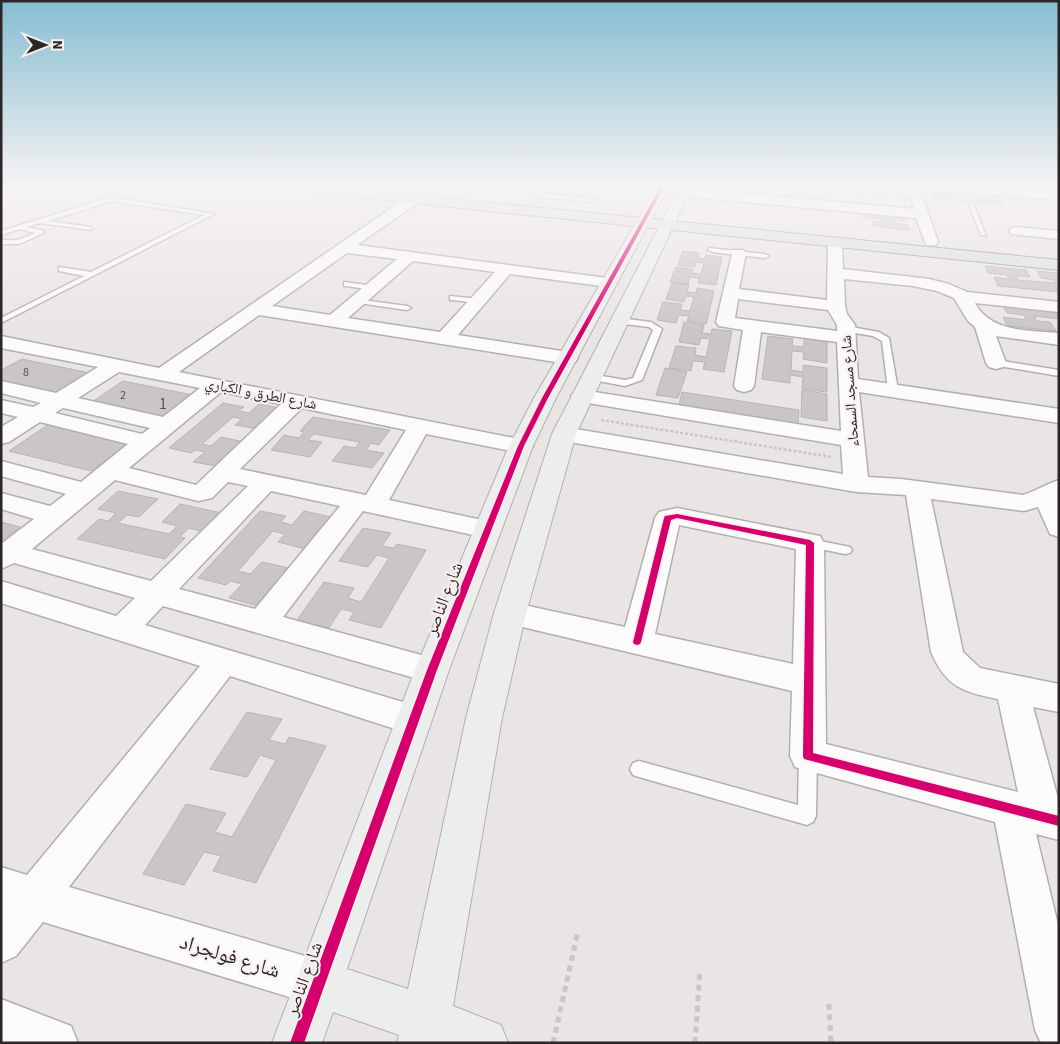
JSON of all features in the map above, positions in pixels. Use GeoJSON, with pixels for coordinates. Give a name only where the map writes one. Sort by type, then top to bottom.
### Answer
{"type":"FeatureCollection","features":[{"type":"Feature","properties":{"kind":"main road"},"geometry":{"type":"LineString","coordinates":[[798,235],[835,242],[1016,256],[1059,255]]}},
{"type":"Feature","properties":{"kind":"main road"},"geometry":{"type":"LineString","coordinates":[[873,235],[931,242],[1059,265]]}},
{"type":"Feature","properties":{"kind":"street"},"geometry":{"type":"LineString","coordinates":[[163,374],[363,235]]}},
{"type":"Feature","properties":{"kind":"street","name":"شارع الناصر"},"geometry":{"type":"LineString","coordinates":[[297,1043],[432,670],[521,446],[609,282],[646,235]]}},
{"type":"Feature","properties":{"kind":"street","name":"شارع الناصر"},"geometry":{"type":"LineString","coordinates":[[424,1031],[484,718],[510,613],[578,406],[619,321],[655,235]]}},
{"type":"Feature","properties":{"kind":"street"},"geometry":{"type":"LineString","coordinates":[[929,235],[931,242]]}},
{"type":"Feature","properties":{"kind":"street","name":"شارع مسجد السمحاء"},"geometry":{"type":"LineString","coordinates":[[835,242],[836,306],[838,314],[846,325],[854,461]]}},
{"type":"Feature","properties":{"kind":"street"},"geometry":{"type":"LineString","coordinates":[[344,248],[609,282]]}},
{"type":"Feature","properties":{"kind":"street"},"geometry":{"type":"LineString","coordinates":[[738,253],[725,322],[753,327],[846,334]]}},
{"type":"Feature","properties":{"kind":"street"},"geometry":{"type":"LineString","coordinates":[[334,321],[410,256]]}},
{"type":"Feature","properties":{"kind":"street"},"geometry":{"type":"LineString","coordinates":[[445,338],[506,269]]}},
{"type":"Feature","properties":{"kind":"street"},"geometry":{"type":"LineString","coordinates":[[835,273],[936,285],[964,297],[1059,307]]}},
{"type":"Feature","properties":{"kind":"street"},"geometry":{"type":"LineString","coordinates":[[730,293],[836,306]]}},
{"type":"Feature","properties":{"kind":"street"},"geometry":{"type":"LineString","coordinates":[[964,297],[973,315],[983,324],[1004,331],[1059,339]]}},
{"type":"Feature","properties":{"kind":"street"},"geometry":{"type":"LineString","coordinates":[[256,309],[568,358]]}},
{"type":"Feature","properties":{"kind":"street"},"geometry":{"type":"LineString","coordinates":[[983,324],[996,363]]}},
{"type":"Feature","properties":{"kind":"street"},"geometry":{"type":"LineString","coordinates":[[744,386],[753,327]]}},
{"type":"Feature","properties":{"kind":"street","name":"شارع الطرق و الكباري"},"geometry":{"type":"LineString","coordinates":[[7,347],[163,374],[521,446]]}},
{"type":"Feature","properties":{"kind":"street"},"geometry":{"type":"LineString","coordinates":[[1,436],[116,365]]}},
{"type":"Feature","properties":{"kind":"street"},"geometry":{"type":"LineString","coordinates":[[848,384],[1059,416]]}},
{"type":"Feature","properties":{"kind":"street"},"geometry":{"type":"LineString","coordinates":[[5,555],[217,385]]}},
{"type":"Feature","properties":{"kind":"street"},"geometry":{"type":"LineString","coordinates":[[1,387],[167,425]]}},
{"type":"Feature","properties":{"kind":"street"},"geometry":{"type":"LineString","coordinates":[[110,471],[198,493],[203,492],[297,401]]}},
{"type":"Feature","properties":{"kind":"street"},"geometry":{"type":"LineString","coordinates":[[1,406],[146,442]]}},
{"type":"Feature","properties":{"kind":"street"},"geometry":{"type":"LineString","coordinates":[[578,406],[854,461]]}},
{"type":"Feature","properties":{"kind":"street"},"geometry":{"type":"LineString","coordinates":[[578,406],[854,461],[917,489],[1024,502],[1053,492],[1059,528]]}},
{"type":"Feature","properties":{"kind":"street"},"geometry":{"type":"LineString","coordinates":[[261,623],[365,503],[419,426]]}},
{"type":"Feature","properties":{"kind":"street"},"geometry":{"type":"LineString","coordinates":[[1,468],[86,491]]}},
{"type":"Feature","properties":{"kind":"street"},"geometry":{"type":"LineString","coordinates":[[222,473],[487,529]]}},
{"type":"Feature","properties":{"kind":"street"},"geometry":{"type":"LineString","coordinates":[[122,629],[266,482]]}},
{"type":"Feature","properties":{"kind":"street"},"geometry":{"type":"LineString","coordinates":[[917,489],[950,660],[963,674],[972,680],[1059,698]]}},
{"type":"Feature","properties":{"kind":"street"},"geometry":{"type":"LineString","coordinates":[[1,500],[54,516]]}},
{"type":"Feature","properties":{"kind":"street"},"geometry":{"type":"LineString","coordinates":[[637,642],[668,518],[677,516],[810,543],[808,756],[1038,816]]}},
{"type":"Feature","properties":{"kind":"street"},"geometry":{"type":"LineString","coordinates":[[5,555],[157,593],[432,670]]}},
{"type":"Feature","properties":{"kind":"street"},"geometry":{"type":"LineString","coordinates":[[1,592],[414,720]]}},
{"type":"Feature","properties":{"kind":"street"},"geometry":{"type":"LineString","coordinates":[[510,613],[809,681]]}},
{"type":"Feature","properties":{"kind":"street"},"geometry":{"type":"LineString","coordinates":[[1,941],[18,892],[224,660]]}},
{"type":"Feature","properties":{"kind":"street"},"geometry":{"type":"LineString","coordinates":[[1012,688],[1038,816],[1059,1030]]}},
{"type":"Feature","properties":{"kind":"street","name":"شارع فولجراد"},"geometry":{"type":"LineString","coordinates":[[18,892],[319,983],[424,1031],[484,1043]]}},
{"type":"Feature","properties":{"kind":"street"},"geometry":{"type":"LineString","coordinates":[[1,1022],[54,1043]]}},
{"type":"Feature","properties":{"kind":"lane"},"geometry":{"type":"LineString","coordinates":[[1,242],[19,242],[36,235]]}},
{"type":"Feature","properties":{"kind":"lane"},"geometry":{"type":"LineString","coordinates":[[1,321],[171,235]]}},
{"type":"Feature","properties":{"kind":"lane"},"geometry":{"type":"LineString","coordinates":[[712,250],[765,256]]}},
{"type":"Feature","properties":{"kind":"lane"},"geometry":{"type":"LineString","coordinates":[[62,269],[92,274]]}},
{"type":"Feature","properties":{"kind":"lane"},"geometry":{"type":"LineString","coordinates":[[347,284],[373,288]]}},
{"type":"Feature","properties":{"kind":"lane"},"geometry":{"type":"LineString","coordinates":[[453,298],[478,300]]}},
{"type":"Feature","properties":{"kind":"lane"},"geometry":{"type":"LineString","coordinates":[[358,301],[407,308]]}},
{"type":"Feature","properties":{"kind":"lane"},"geometry":{"type":"LineString","coordinates":[[578,406],[625,383],[637,380],[658,333],[658,329],[650,325],[619,321]]}},
{"type":"Feature","properties":{"kind":"lane"},"geometry":{"type":"LineString","coordinates":[[846,334],[871,332],[886,340],[893,390]]}},
{"type":"Feature","properties":{"kind":"lane"},"geometry":{"type":"LineString","coordinates":[[996,363],[1059,373]]}},
{"type":"Feature","properties":{"kind":"lane"},"geometry":{"type":"LineString","coordinates":[[810,543],[845,550]]}},
{"type":"Feature","properties":{"kind":"lane"},"geometry":{"type":"LineString","coordinates":[[639,769],[807,816],[808,756]]}},
{"type":"Feature","properties":{"kind":"path"},"geometry":{"type":"LineString","coordinates":[[578,406],[854,461]]}},
{"type":"Feature","properties":{"kind":"path"},"geometry":{"type":"LineString","coordinates":[[552,1043],[578,931]]}},
{"type":"Feature","properties":{"kind":"path"},"geometry":{"type":"LineString","coordinates":[[696,1043],[700,970]]}},
{"type":"Feature","properties":{"kind":"path"},"geometry":{"type":"LineString","coordinates":[[829,1004],[831,1043]]}},
{"type":"Feature","properties":{"kind":"building"},"geometry":{"type":"Polygon","coordinates":[[[683,251],[699,253],[698,258],[705,259],[706,255],[722,257],[716,285],[698,283],[699,278],[690,277],[688,284],[670,282],[676,267],[693,269],[691,273],[701,274],[704,263],[696,262],[695,267],[678,265],[683,251]]]}},
{"type":"Feature","properties":{"kind":"building"},"geometry":{"type":"Polygon","coordinates":[[[985,266],[1026,270],[1030,277],[1016,276],[1018,280],[1056,283],[1053,280],[1041,278],[1037,271],[1059,273],[1059,292],[998,286],[994,277],[1009,279],[1007,275],[988,273],[985,266]]]}},
{"type":"Feature","properties":{"kind":"building"},"geometry":{"type":"Polygon","coordinates":[[[672,283],[689,285],[687,292],[696,293],[697,288],[714,291],[706,324],[687,321],[689,316],[679,315],[676,323],[657,320],[663,302],[682,304],[680,310],[690,311],[694,297],[686,296],[684,302],[666,299],[672,283]]]}},
{"type":"Feature","properties":{"kind":"building"},"geometry":{"type":"Polygon","coordinates":[[[1002,304],[1059,310],[1059,319],[1034,316],[1037,321],[1050,322],[1056,331],[1007,326],[1003,317],[1026,320],[1024,315],[1007,313],[1002,304]]]}},
{"type":"Feature","properties":{"kind":"building"},"geometry":{"type":"Polygon","coordinates":[[[684,322],[704,325],[702,333],[711,334],[712,329],[732,331],[724,372],[703,369],[705,362],[693,361],[691,371],[669,368],[676,346],[696,348],[695,355],[706,357],[710,339],[701,338],[699,345],[679,342],[684,322]]]}},
{"type":"Feature","properties":{"kind":"building"},"geometry":{"type":"Polygon","coordinates":[[[768,336],[793,339],[792,346],[804,347],[804,338],[827,341],[827,363],[803,359],[804,352],[792,351],[791,370],[803,372],[803,365],[827,368],[827,392],[802,389],[803,377],[790,375],[790,383],[762,379],[768,336]]]}},
{"type":"Feature","properties":{"kind":"building"},"geometry":{"type":"Polygon","coordinates":[[[22,359],[90,373],[56,394],[1,383],[1,370],[22,359]]]}},
{"type":"Feature","properties":{"kind":"building"},"geometry":{"type":"Polygon","coordinates":[[[665,368],[687,372],[678,398],[656,395],[665,368]]]}},
{"type":"Feature","properties":{"kind":"building"},"geometry":{"type":"Polygon","coordinates":[[[123,381],[198,396],[167,420],[89,404],[123,381]]]}},
{"type":"Feature","properties":{"kind":"building"},"geometry":{"type":"Polygon","coordinates":[[[802,390],[827,394],[827,421],[801,417],[802,390]]]}},
{"type":"Feature","properties":{"kind":"building"},"geometry":{"type":"Polygon","coordinates":[[[682,392],[799,410],[798,424],[679,405],[682,392]]]}},
{"type":"Feature","properties":{"kind":"building"},"geometry":{"type":"Polygon","coordinates":[[[223,403],[244,407],[239,411],[249,413],[259,404],[280,408],[258,429],[235,425],[242,419],[233,417],[202,444],[211,446],[221,437],[244,442],[216,466],[193,462],[205,452],[195,450],[191,453],[169,448],[223,403]]]}},
{"type":"Feature","properties":{"kind":"building"},"geometry":{"type":"Polygon","coordinates":[[[313,417],[390,430],[379,445],[371,443],[366,450],[384,453],[372,468],[332,461],[344,446],[355,448],[360,442],[314,434],[308,440],[322,442],[310,457],[271,450],[284,435],[299,438],[304,432],[300,431],[313,417]]]}},
{"type":"Feature","properties":{"kind":"building"},"geometry":{"type":"Polygon","coordinates":[[[49,424],[129,442],[91,471],[9,451],[49,424]]]}},
{"type":"Feature","properties":{"kind":"building"},"geometry":{"type":"Polygon","coordinates":[[[118,491],[158,499],[139,517],[127,515],[118,523],[169,534],[177,526],[162,522],[180,504],[222,513],[204,532],[189,528],[180,537],[185,538],[165,559],[77,539],[99,519],[108,521],[116,513],[98,509],[118,491]]]}},
{"type":"Feature","properties":{"kind":"building"},"geometry":{"type":"Polygon","coordinates":[[[260,511],[286,516],[281,522],[292,525],[304,511],[331,517],[305,549],[278,542],[285,534],[273,531],[238,571],[250,574],[262,562],[289,568],[258,606],[229,598],[242,584],[230,581],[226,585],[198,578],[260,511]]]}},
{"type":"Feature","properties":{"kind":"building"},"geometry":{"type":"Polygon","coordinates":[[[1,522],[20,527],[1,541],[1,522]]]}},
{"type":"Feature","properties":{"kind":"building"},"geometry":{"type":"Polygon","coordinates":[[[363,528],[391,533],[382,546],[394,548],[397,544],[426,550],[381,628],[349,620],[354,612],[341,609],[329,628],[297,620],[324,582],[354,588],[348,598],[361,602],[389,558],[377,555],[368,567],[339,561],[363,528]]]}},
{"type":"Feature","properties":{"kind":"building"},"geometry":{"type":"Polygon","coordinates":[[[247,712],[282,719],[269,740],[285,744],[289,737],[326,746],[256,883],[213,871],[221,856],[204,852],[184,885],[143,874],[186,804],[226,813],[215,832],[232,837],[276,760],[260,755],[247,777],[210,769],[247,712]]]}},
{"type":"Feature","properties":{"kind":"cycle path"},"geometry":{"type":"LineString","coordinates":[[297,1043],[432,670],[521,446],[545,398],[636,235]]}},
{"type":"Feature","properties":{"kind":"cycle path"},"geometry":{"type":"LineString","coordinates":[[637,642],[668,518],[677,516],[810,543],[808,756],[1059,821]]}}]}
